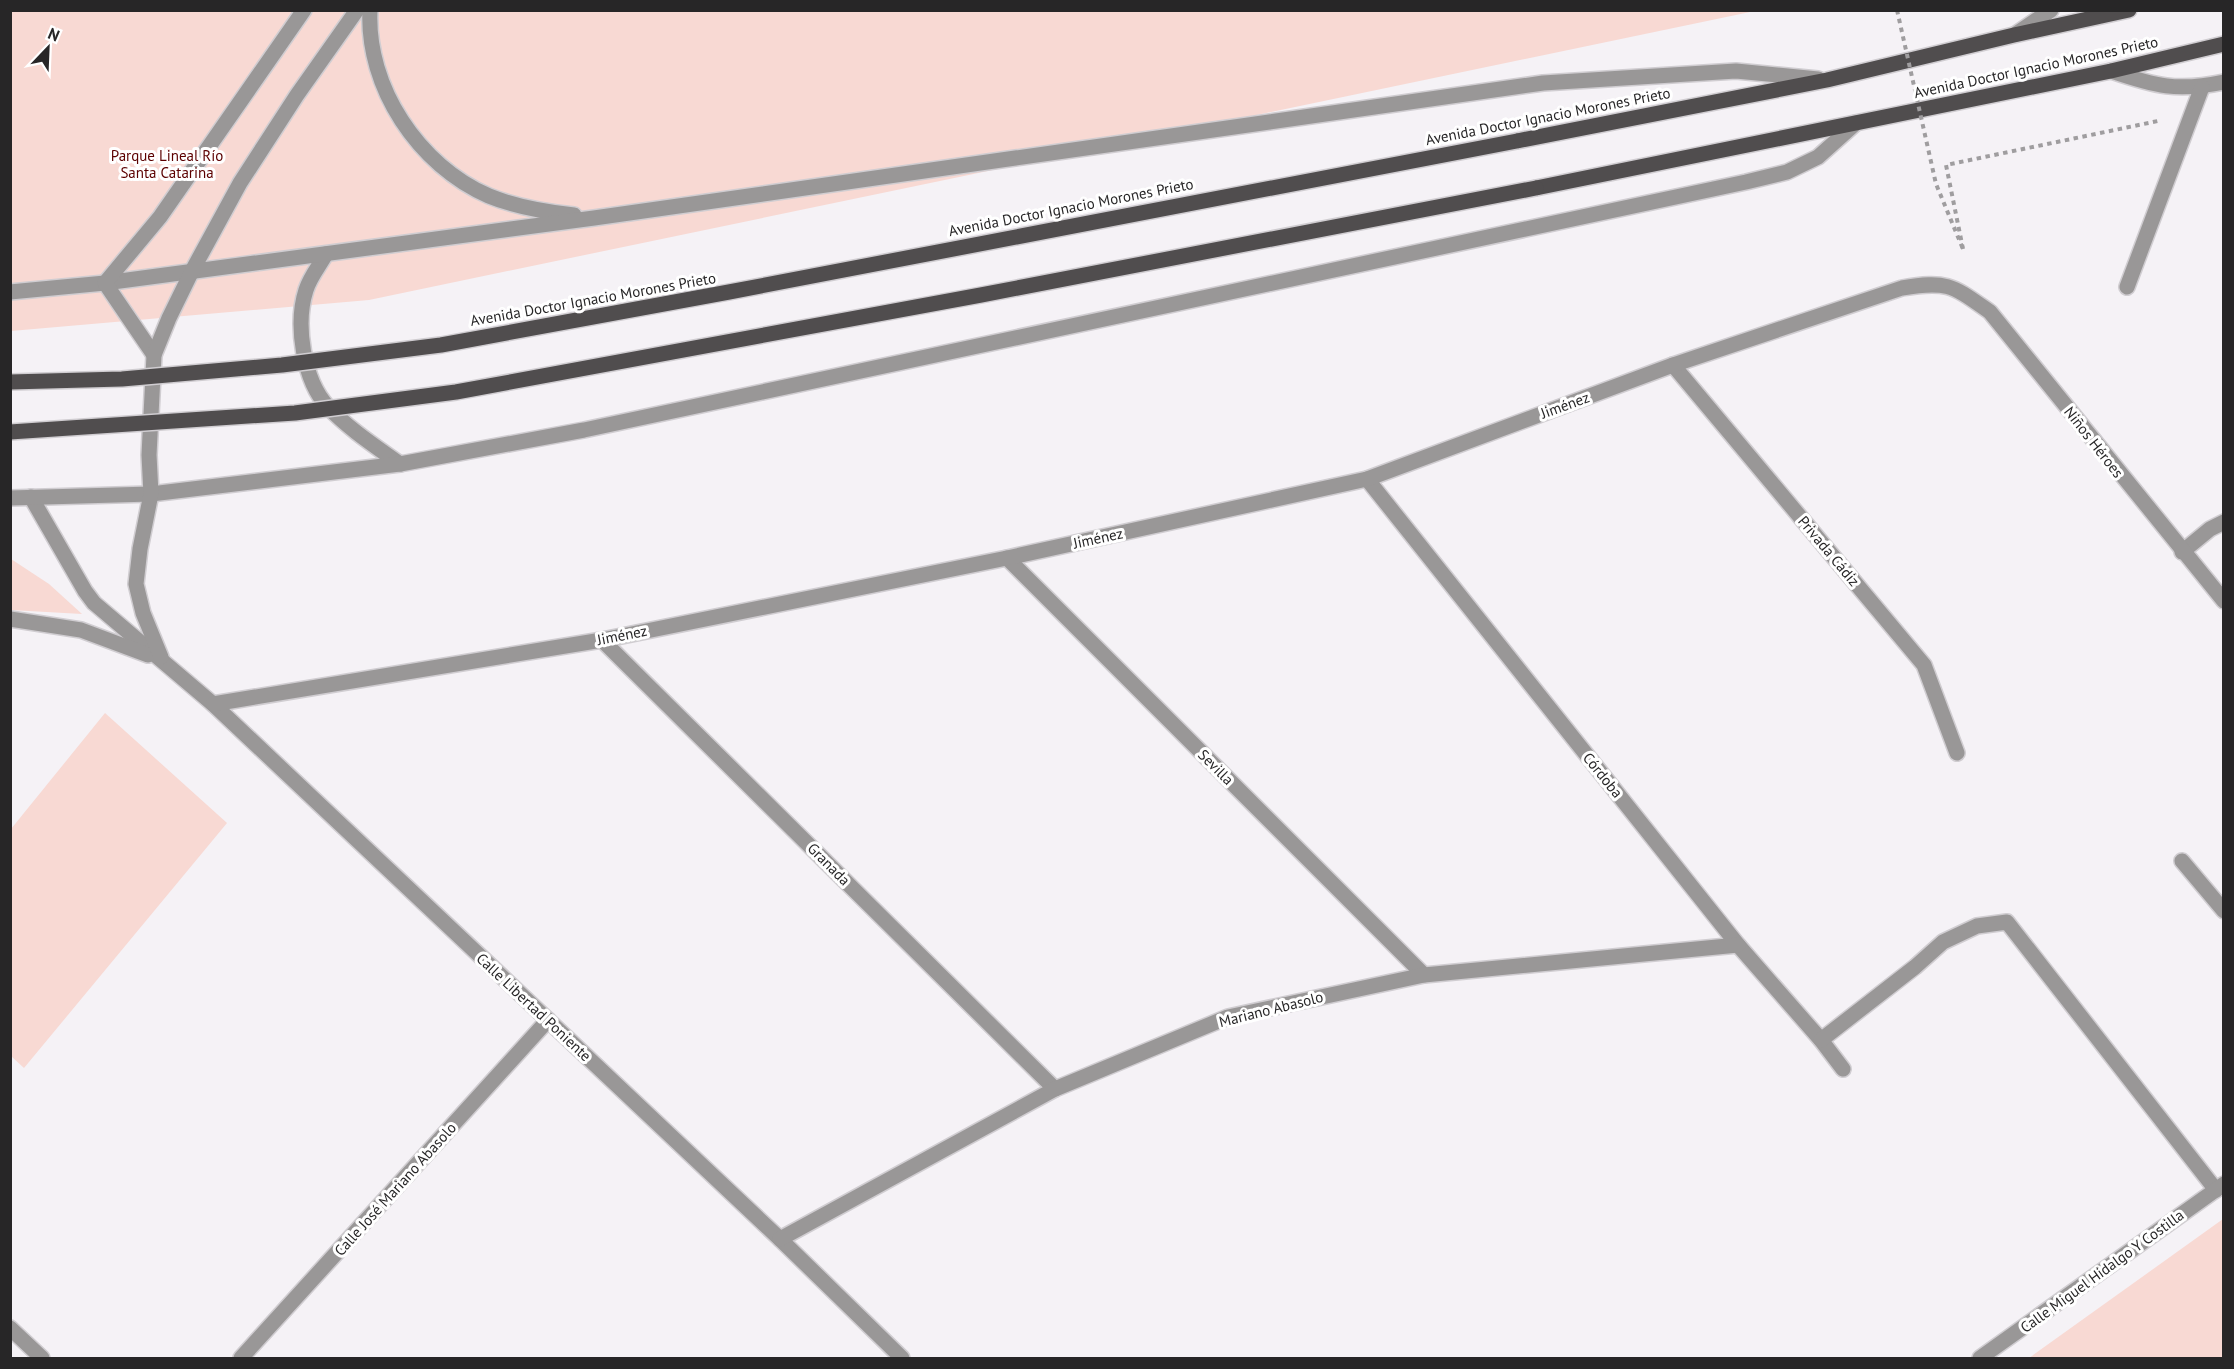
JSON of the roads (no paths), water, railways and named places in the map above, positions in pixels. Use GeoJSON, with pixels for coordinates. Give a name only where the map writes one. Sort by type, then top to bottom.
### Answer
{"type":"FeatureCollection","features":[{"type":"Feature","properties":{"kind":"main road","name":"Avenida Doctor Ignacio Morones Prieto"},"geometry":{"type":"LineString","coordinates":[[10,382],[122,379],[282,365],[441,345],[1827,80],[2129,10]]}},
{"type":"Feature","properties":{"kind":"main road","name":"Avenida Doctor Ignacio Morones Prieto"},"geometry":{"type":"LineString","coordinates":[[10,432],[295,413],[456,392],[981,295],[1536,188],[2111,71],[2223,44]]}},
{"type":"Feature","properties":{"kind":"street"},"geometry":{"type":"LineString","coordinates":[[105,283],[160,217],[304,10]]}},
{"type":"Feature","properties":{"kind":"street","name":"Calle Libertad Poniente"},"geometry":{"type":"LineString","coordinates":[[162,660],[143,613],[136,584],[140,549],[151,494],[148,455],[154,355],[192,271],[240,183],[297,95],[357,10]]}},
{"type":"Feature","properties":{"kind":"street"},"geometry":{"type":"LineString","coordinates":[[370,10],[372,45],[380,77],[394,107],[411,134],[434,159],[459,179],[488,195],[519,206],[594,218]]}},
{"type":"Feature","properties":{"kind":"street"},"geometry":{"type":"LineString","coordinates":[[2014,35],[2050,10]]}},
{"type":"Feature","properties":{"kind":"street"},"geometry":{"type":"LineString","coordinates":[[10,292],[105,283],[594,218],[1543,83],[1736,71],[1827,80]]}},
{"type":"Feature","properties":{"kind":"street"},"geometry":{"type":"LineString","coordinates":[[2111,71],[2155,86],[2202,87],[2223,82]]}},
{"type":"Feature","properties":{"kind":"street"},"geometry":{"type":"LineString","coordinates":[[2127,287],[2202,87]]}},
{"type":"Feature","properties":{"kind":"street"},"geometry":{"type":"LineString","coordinates":[[10,498],[151,494],[400,464],[584,430],[1746,182],[1787,172],[1818,157],[1856,123]]}},
{"type":"Feature","properties":{"kind":"street"},"geometry":{"type":"LineString","coordinates":[[326,254],[306,289],[300,329],[307,369],[326,405],[356,433],[400,464]]}},
{"type":"Feature","properties":{"kind":"street"},"geometry":{"type":"LineString","coordinates":[[105,283],[154,355]]}},
{"type":"Feature","properties":{"kind":"street","name":"Jiménez"},"geometry":{"type":"LineString","coordinates":[[213,704],[602,640],[1007,558],[1367,479],[1673,365],[1902,288],[1937,284],[1948,285],[1958,291]]}},
{"type":"Feature","properties":{"kind":"street","name":"Niños Héroes"},"geometry":{"type":"LineString","coordinates":[[1958,291],[1990,312],[2223,602]]}},
{"type":"Feature","properties":{"kind":"street","name":"Privada Cádiz"},"geometry":{"type":"LineString","coordinates":[[1673,365],[1924,665],[1957,753]]}},
{"type":"Feature","properties":{"kind":"street","name":"Córdoba"},"geometry":{"type":"LineString","coordinates":[[1367,479],[1738,945],[1821,1040],[1843,1069]]}},
{"type":"Feature","properties":{"kind":"street","name":"Calle Libertad Poniente"},"geometry":{"type":"LineString","coordinates":[[31,497],[94,603],[213,704],[780,1239],[902,1359]]}},
{"type":"Feature","properties":{"kind":"street"},"geometry":{"type":"LineString","coordinates":[[2182,552],[2210,529],[2223,522]]}},
{"type":"Feature","properties":{"kind":"street","name":"Sevilla"},"geometry":{"type":"LineString","coordinates":[[1007,558],[1424,975]]}},
{"type":"Feature","properties":{"kind":"street"},"geometry":{"type":"LineString","coordinates":[[10,619],[81,630],[162,660]]}},
{"type":"Feature","properties":{"kind":"street","name":"Granada"},"geometry":{"type":"LineString","coordinates":[[602,640],[1055,1089]]}},
{"type":"Feature","properties":{"kind":"street"},"geometry":{"type":"LineString","coordinates":[[2182,861],[2223,911]]}},
{"type":"Feature","properties":{"kind":"street"},"geometry":{"type":"LineString","coordinates":[[1821,1040],[1915,967],[1943,942],[1977,927],[2007,922],[2220,1187]]}},
{"type":"Feature","properties":{"kind":"street","name":"Mariano Abasolo"},"geometry":{"type":"LineString","coordinates":[[780,1239],[1055,1089],[1228,1017],[1424,975],[1738,945]]}},
{"type":"Feature","properties":{"kind":"street","name":"Calle José Mariano Abasolo"},"geometry":{"type":"LineString","coordinates":[[241,1359],[548,1020]]}},
{"type":"Feature","properties":{"kind":"street","name":"Calle Miguel Hidalgo Y Costilla"},"geometry":{"type":"LineString","coordinates":[[1980,1359],[2220,1187]]}},
{"type":"Feature","properties":{"kind":"street"},"geometry":{"type":"LineString","coordinates":[[10,1328],[42,1359]]}},
{"type":"Feature","properties":{"kind":"park label","name":"Parque Lineal Río Santa Catarina"},"geometry":{"type":"Point","coordinates":[167,164]}}]}
